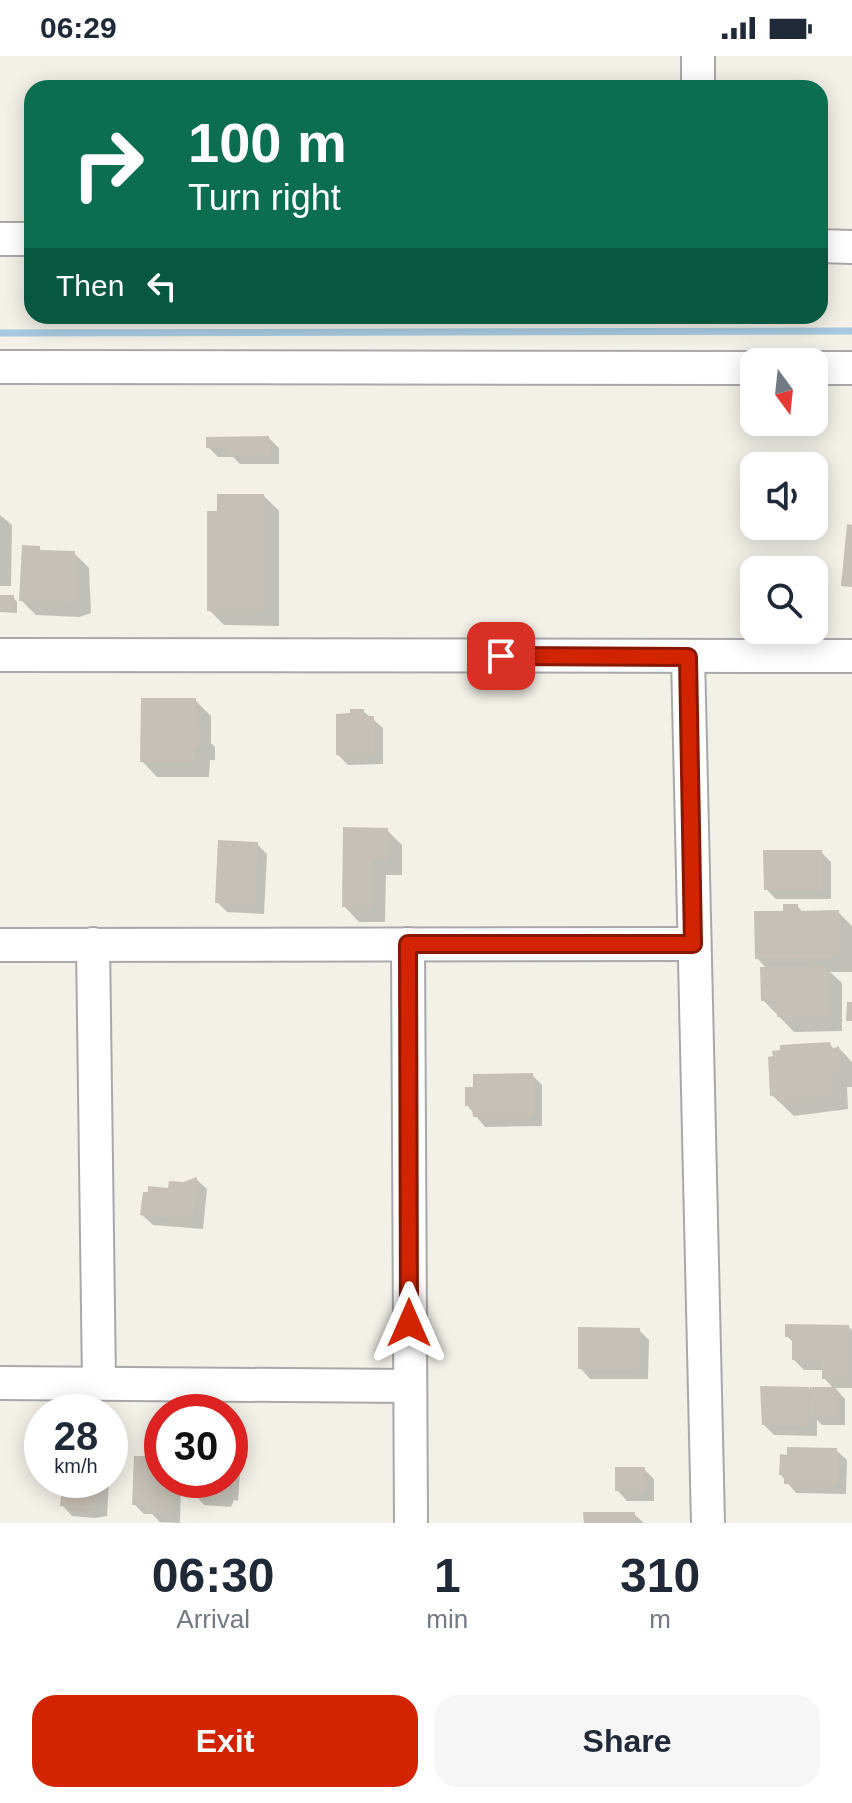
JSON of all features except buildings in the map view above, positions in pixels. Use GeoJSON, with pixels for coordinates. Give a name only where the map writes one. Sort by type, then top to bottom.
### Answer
{"type":"FeatureCollection","features":[{"type":"Feature","properties":{"kind":"street"},"geometry":{"type":"LineString","coordinates":[[698,56],[698,80]]}},
{"type":"Feature","properties":{"kind":"street"},"geometry":{"type":"LineString","coordinates":[[0,239],[24,239]]}},
{"type":"Feature","properties":{"kind":"street"},"geometry":{"type":"LineString","coordinates":[[828,246],[852,247]]}},
{"type":"Feature","properties":{"kind":"street"},"geometry":{"type":"LineString","coordinates":[[0,367],[740,368]]}},
{"type":"Feature","properties":{"kind":"street"},"geometry":{"type":"LineString","coordinates":[[828,368],[852,368]]}},
{"type":"Feature","properties":{"kind":"street"},"geometry":{"type":"LineString","coordinates":[[0,655],[852,656]]}},
{"type":"Feature","properties":{"kind":"street"},"geometry":{"type":"LineString","coordinates":[[688,657],[708,1523]]}},
{"type":"Feature","properties":{"kind":"street"},"geometry":{"type":"LineString","coordinates":[[93,944],[99,1383]]}},
{"type":"Feature","properties":{"kind":"street"},"geometry":{"type":"LineString","coordinates":[[408,944],[411,1523]]}},
{"type":"Feature","properties":{"kind":"street"},"geometry":{"type":"LineString","coordinates":[[0,945],[693,944]]}},
{"type":"Feature","properties":{"kind":"street"},"geometry":{"type":"LineString","coordinates":[[0,1383],[409,1386]]}},
{"type":"Feature","properties":{"kind":"waterway"},"geometry":{"type":"LineString","coordinates":[[0,333],[852,331]]}},
{"type":"Feature","properties":{"kind":"route"},"geometry":{"type":"LineString","coordinates":[[409,1323],[408,944],[693,944],[688,657],[501,656]]}}]}
